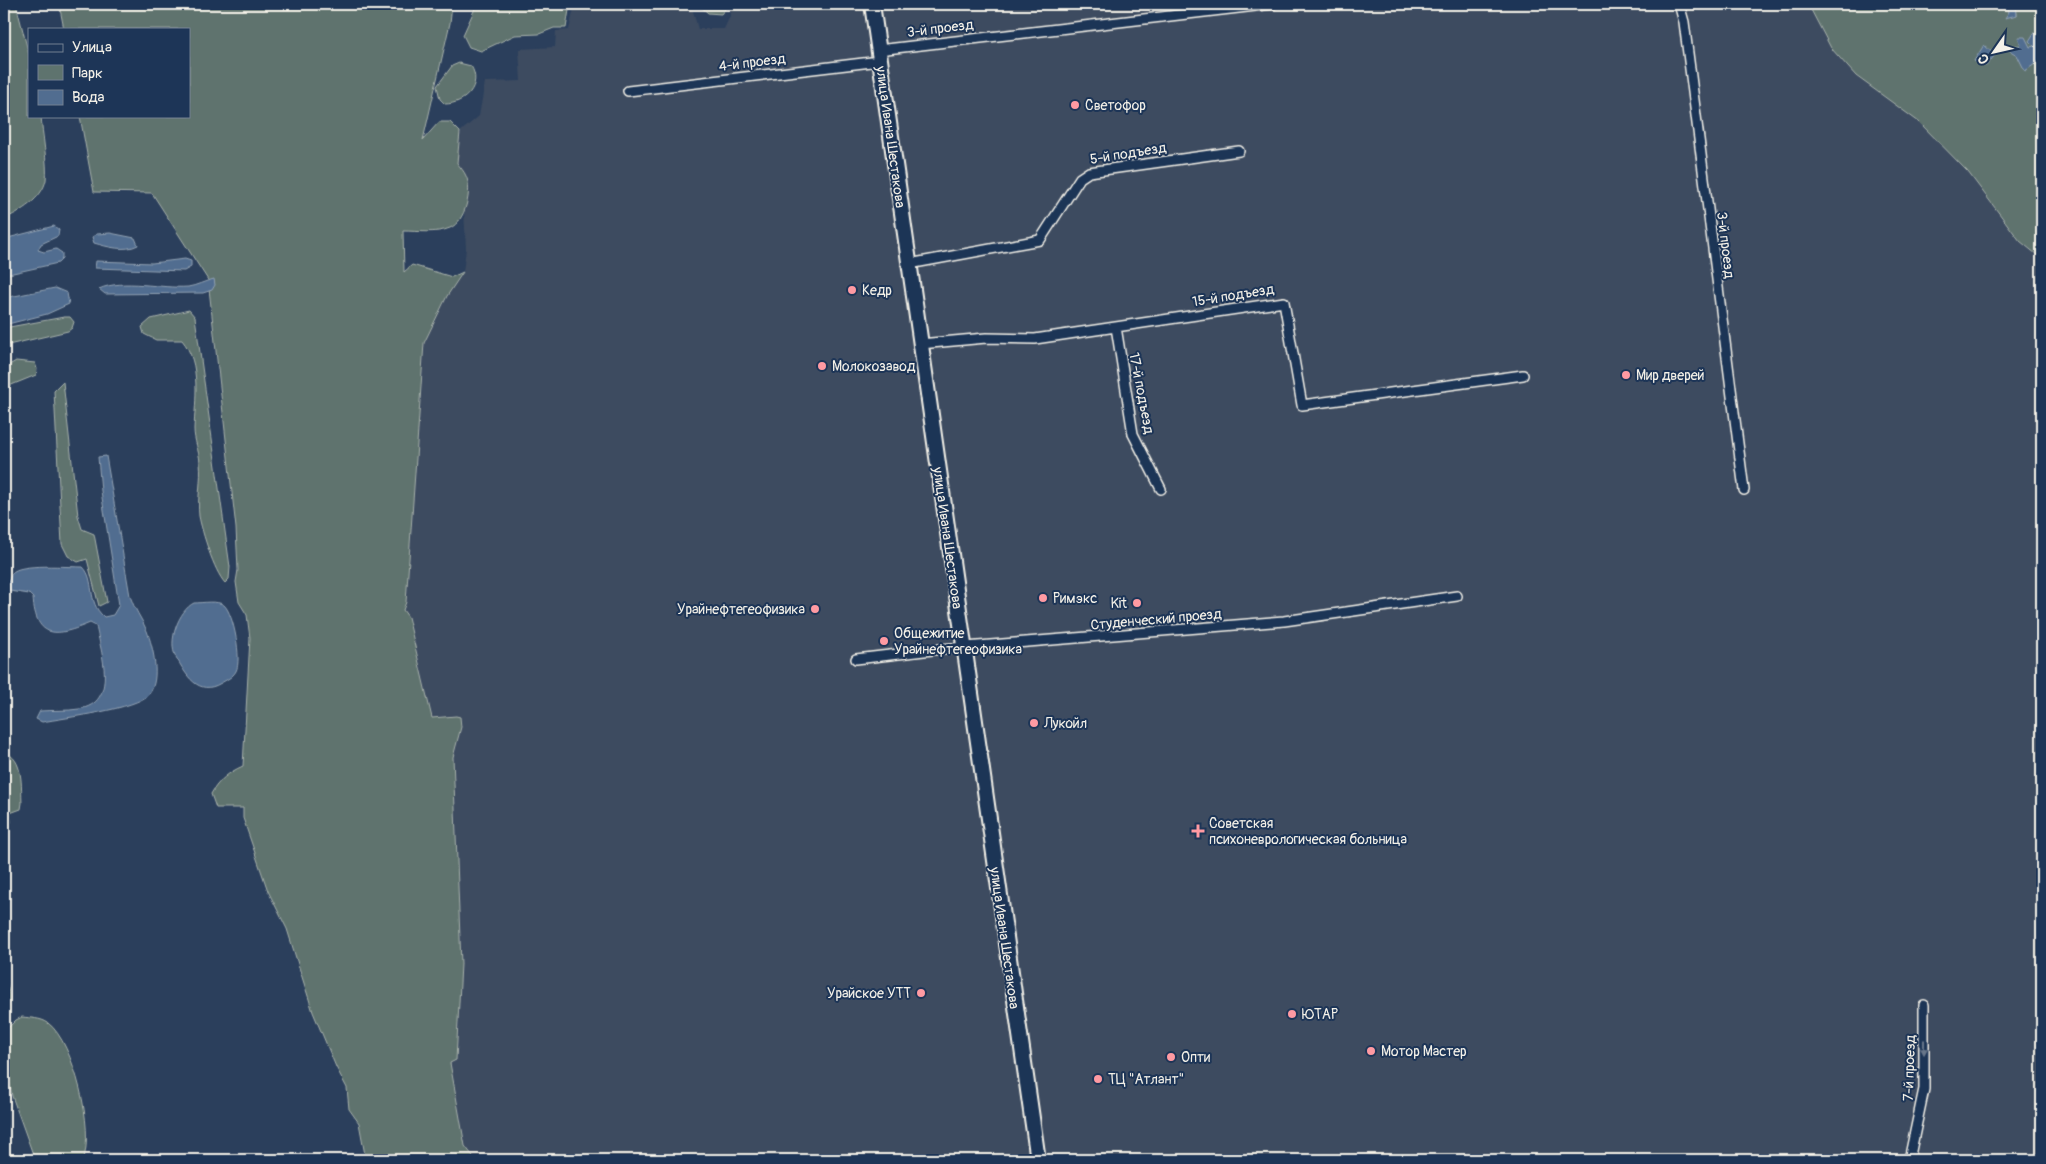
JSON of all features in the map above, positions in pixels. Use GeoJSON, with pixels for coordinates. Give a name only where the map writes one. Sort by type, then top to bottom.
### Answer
{"type":"FeatureCollection","features":[{"type":"Feature","properties":{"kind":"main road","name":"улица Ивана Шестакова"},"geometry":{"type":"LineString","coordinates":[[872,4],[1038,1160]]}},
{"type":"Feature","properties":{"kind":"street","name":"3-й проезд"},"geometry":{"type":"LineString","coordinates":[[879,55],[1273,4]]}},
{"type":"Feature","properties":{"kind":"street","name":"3-й проезд"},"geometry":{"type":"LineString","coordinates":[[1679,4],[1684,22],[1744,490]]}},
{"type":"Feature","properties":{"kind":"street","name":"4-й проезд"},"geometry":{"type":"LineString","coordinates":[[628,91],[879,55]]}},
{"type":"Feature","properties":{"kind":"street","name":"5-й подъезд"},"geometry":{"type":"LineString","coordinates":[[909,264],[1040,240],[1080,178],[1089,172],[1239,151]]}},
{"type":"Feature","properties":{"kind":"street","name":"15-й подъезд"},"geometry":{"type":"LineString","coordinates":[[920,344],[986,338],[1035,339],[1284,302],[1302,405],[1523,375]]}},
{"type":"Feature","properties":{"kind":"street","name":"17-й подъезд"},"geometry":{"type":"LineString","coordinates":[[1116,327],[1133,434],[1160,489]]}},
{"type":"Feature","properties":{"kind":"street","name":"Студенческий проезд"},"geometry":{"type":"LineString","coordinates":[[856,659],[1284,621],[1457,596]]}},
{"type":"Feature","properties":{"kind":"street","name":"7-й проезд"},"geometry":{"type":"LineString","coordinates":[[1909,1160],[1924,1089],[1924,1005]]}},
{"type":"Feature","properties":{"kind":"shaded area"},"geometry":{"type":"Polygon","coordinates":[[[575,4],[691,4],[698,29],[724,29],[731,14],[729,4],[1809,4],[1968,172],[2020,241],[2042,259],[2042,1160],[476,1160],[465,1146],[450,1063],[456,1060],[461,964],[453,757],[461,727],[432,718],[408,617],[403,610],[406,602],[424,343],[447,296],[463,272],[466,249],[464,209],[469,191],[467,177],[457,163],[460,132],[479,116],[485,82],[521,81],[519,49],[555,47],[556,31],[569,30],[575,4]]]}},
{"type":"Feature","properties":{"kind":"green space"},"geometry":{"type":"Polygon","coordinates":[[[4,4],[16,4],[28,51],[28,118],[41,118],[46,157],[46,180],[40,193],[30,204],[4,219],[4,4]]]}},
{"type":"Feature","properties":{"kind":"green space"},"geometry":{"type":"Polygon","coordinates":[[[59,4],[452,4],[450,23],[423,140],[439,122],[450,122],[460,132],[457,163],[464,172],[468,182],[468,197],[464,213],[455,225],[450,228],[433,232],[403,231],[404,272],[412,265],[452,277],[463,272],[447,296],[424,343],[406,602],[403,610],[408,617],[432,718],[460,717],[461,727],[453,757],[461,964],[456,1060],[450,1063],[465,1146],[476,1160],[366,1160],[359,1123],[349,1109],[347,1088],[313,1012],[287,929],[268,891],[243,818],[243,808],[216,808],[211,794],[214,789],[224,777],[243,766],[250,638],[247,615],[239,602],[236,582],[238,570],[236,528],[208,280],[152,193],[94,192],[80,118],[190,118],[190,28],[64,28],[59,4]]]}},
{"type":"Feature","properties":{"kind":"green space"},"geometry":{"type":"Polygon","coordinates":[[[477,4],[570,4],[566,28],[554,28],[539,34],[515,35],[481,51],[469,47],[463,35],[477,4]]]}},
{"type":"Feature","properties":{"kind":"green space"},"geometry":{"type":"Polygon","coordinates":[[[698,4],[725,4],[725,9],[721,14],[708,13],[698,4]]]}},
{"type":"Feature","properties":{"kind":"green space"},"geometry":{"type":"Polygon","coordinates":[[[1808,4],[2007,4],[2009,12],[2017,15],[2016,4],[2042,4],[2042,37],[2034,33],[2035,46],[2030,47],[2019,37],[2021,45],[2013,46],[2025,70],[2042,59],[2042,259],[2020,241],[1968,172],[1919,122],[1856,76],[1831,48],[1808,4]]]}},
{"type":"Feature","properties":{"kind":"green space"},"geometry":{"type":"Polygon","coordinates":[[[459,63],[471,66],[475,80],[473,86],[470,92],[459,101],[445,104],[440,99],[437,86],[452,66],[459,63]]]}},
{"type":"Feature","properties":{"kind":"green space"},"geometry":{"type":"Polygon","coordinates":[[[189,310],[195,317],[230,567],[229,579],[225,583],[213,561],[199,516],[200,469],[194,433],[196,383],[192,360],[182,340],[156,340],[144,334],[142,327],[151,319],[189,310]]]}},
{"type":"Feature","properties":{"kind":"green space"},"geometry":{"type":"Polygon","coordinates":[[[70,317],[74,322],[72,328],[68,331],[4,346],[4,328],[70,317]]]}},
{"type":"Feature","properties":{"kind":"green space"},"geometry":{"type":"Polygon","coordinates":[[[16,361],[35,363],[36,375],[4,388],[4,368],[16,361]]]}},
{"type":"Feature","properties":{"kind":"green space"},"geometry":{"type":"Polygon","coordinates":[[[63,382],[78,516],[82,529],[94,534],[107,602],[99,606],[87,559],[78,562],[68,556],[62,544],[54,391],[63,382]]]}},
{"type":"Feature","properties":{"kind":"green space"},"geometry":{"type":"Polygon","coordinates":[[[4,743],[5,753],[16,761],[18,767],[22,803],[21,809],[10,813],[11,822],[4,834],[4,743]]]}},
{"type":"Feature","properties":{"kind":"green space"},"geometry":{"type":"Polygon","coordinates":[[[4,975],[9,1000],[4,1014],[4,975]]]}},
{"type":"Feature","properties":{"kind":"green space"},"geometry":{"type":"Polygon","coordinates":[[[22,1017],[39,1019],[48,1023],[66,1048],[74,1067],[84,1109],[86,1147],[83,1160],[35,1160],[12,1096],[6,1063],[7,1029],[22,1017]]]}},
{"type":"Feature","properties":{"kind":"green space"},"geometry":{"type":"Polygon","coordinates":[[[4,1108],[9,1159],[9,1160],[4,1160],[4,1108]]]}},
{"type":"Feature","properties":{"kind":"water"},"geometry":{"type":"Polygon","coordinates":[[[2007,4],[2016,4],[2017,15],[2005,18],[2009,12],[2007,4]]]}},
{"type":"Feature","properties":{"kind":"water"},"geometry":{"type":"Polygon","coordinates":[[[2034,33],[2042,37],[2042,59],[2025,71],[2017,55],[2007,49],[2021,45],[2018,37],[2025,37],[2030,47],[2034,46],[2029,41],[2034,33]]]}},
{"type":"Feature","properties":{"kind":"water"},"geometry":{"type":"Polygon","coordinates":[[[1984,45],[1995,55],[1986,66],[1974,61],[1984,45]]]}},
{"type":"Feature","properties":{"kind":"water"},"geometry":{"type":"Polygon","coordinates":[[[54,226],[59,230],[58,236],[41,244],[38,250],[44,252],[56,249],[62,253],[62,259],[58,263],[4,275],[4,239],[54,226]]]}},
{"type":"Feature","properties":{"kind":"water"},"geometry":{"type":"Polygon","coordinates":[[[110,233],[135,238],[138,245],[122,248],[94,243],[92,237],[97,234],[110,233]]]}},
{"type":"Feature","properties":{"kind":"water"},"geometry":{"type":"Polygon","coordinates":[[[185,259],[191,261],[191,267],[184,271],[95,268],[96,261],[152,263],[185,259]]]}},
{"type":"Feature","properties":{"kind":"water"},"geometry":{"type":"Polygon","coordinates":[[[214,279],[215,285],[212,290],[203,293],[105,294],[99,289],[119,284],[188,287],[214,279]]]}},
{"type":"Feature","properties":{"kind":"water"},"geometry":{"type":"Polygon","coordinates":[[[55,288],[67,293],[69,304],[47,314],[4,325],[4,298],[55,288]]]}},
{"type":"Feature","properties":{"kind":"water"},"geometry":{"type":"Polygon","coordinates":[[[106,456],[130,596],[149,638],[155,663],[155,680],[149,694],[131,704],[42,722],[36,719],[40,711],[79,709],[91,705],[99,697],[103,687],[104,675],[96,626],[90,623],[68,631],[50,632],[39,622],[33,598],[29,594],[10,591],[7,585],[12,573],[24,568],[45,566],[83,567],[87,572],[98,611],[104,617],[113,615],[119,605],[101,491],[98,457],[106,456]]]}},
{"type":"Feature","properties":{"kind":"water"},"geometry":{"type":"Polygon","coordinates":[[[194,603],[221,603],[228,610],[234,627],[238,657],[236,671],[229,678],[213,687],[199,686],[194,682],[184,671],[174,651],[174,635],[179,619],[194,603]]]}},
{"type":"Feature","properties":{"kind":"place","name":"Светофор"},"geometry":{"type":"Point","coordinates":[1075,105]}},
{"type":"Feature","properties":{"kind":"place","name":"Кедр"},"geometry":{"type":"Point","coordinates":[852,290]}},
{"type":"Feature","properties":{"kind":"place","name":"Молокозавод"},"geometry":{"type":"Point","coordinates":[822,366]}},
{"type":"Feature","properties":{"kind":"place","name":"Мир дверей"},"geometry":{"type":"Point","coordinates":[1626,375]}},
{"type":"Feature","properties":{"kind":"place","name":"Римэкс"},"geometry":{"type":"Point","coordinates":[1043,598]}},
{"type":"Feature","properties":{"kind":"place","name":"Kit"},"geometry":{"type":"Point","coordinates":[1137,603]}},
{"type":"Feature","properties":{"kind":"place","name":"Урайнефтегеофизика"},"geometry":{"type":"Point","coordinates":[815,609]}},
{"type":"Feature","properties":{"kind":"place","name":"Общежитие Урайнефтегеофизика"},"geometry":{"type":"Point","coordinates":[884,641]}},
{"type":"Feature","properties":{"kind":"place","name":"Лукойл"},"geometry":{"type":"Point","coordinates":[1034,723]}},
{"type":"Feature","properties":{"kind":"place","name":"Советская психоневрологическая больница"},"geometry":{"type":"Point","coordinates":[1198,831]}},
{"type":"Feature","properties":{"kind":"place","name":"Урайское УТТ"},"geometry":{"type":"Point","coordinates":[921,993]}},
{"type":"Feature","properties":{"kind":"place","name":"ЮТАР"},"geometry":{"type":"Point","coordinates":[1292,1014]}},
{"type":"Feature","properties":{"kind":"place","name":"Мотор Мастер"},"geometry":{"type":"Point","coordinates":[1371,1051]}},
{"type":"Feature","properties":{"kind":"place","name":"Опти"},"geometry":{"type":"Point","coordinates":[1171,1057]}},
{"type":"Feature","properties":{"kind":"place","name":"ТЦ \"Атлант\""},"geometry":{"type":"Point","coordinates":[1098,1079]}}]}
